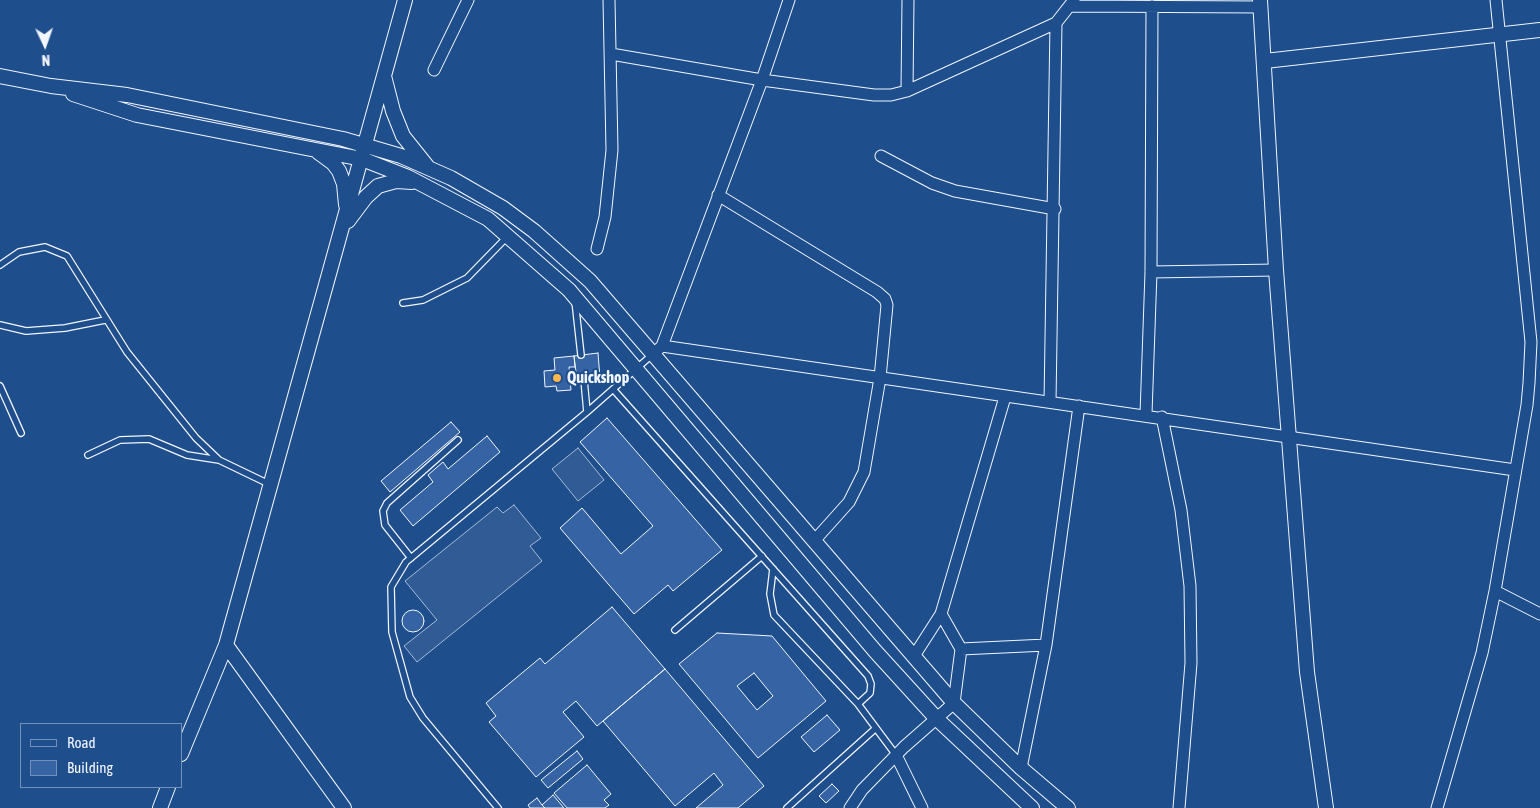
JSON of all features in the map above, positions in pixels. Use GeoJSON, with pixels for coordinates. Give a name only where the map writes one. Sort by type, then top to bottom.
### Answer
{"type":"FeatureCollection","features":[{"type":"Feature","properties":{"kind":"street"},"geometry":{"type":"LineString","coordinates":[[182,752],[226,645],[345,222],[405,0]]}},
{"type":"Feature","properties":{"kind":"street"},"geometry":{"type":"LineString","coordinates":[[434,70],[468,0]]}},
{"type":"Feature","properties":{"kind":"street"},"geometry":{"type":"LineString","coordinates":[[597,249],[605,217],[612,150],[609,0]]}},
{"type":"Feature","properties":{"kind":"street"},"geometry":{"type":"LineString","coordinates":[[657,350],[762,80],[789,0]]}},
{"type":"Feature","properties":{"kind":"street"},"geometry":{"type":"LineString","coordinates":[[907,92],[908,0]]}},
{"type":"Feature","properties":{"kind":"street"},"geometry":{"type":"LineString","coordinates":[[1437,808],[1478,673],[1495,591],[1536,342],[1498,35],[1496,0]]}},
{"type":"Feature","properties":{"kind":"street"},"geometry":{"type":"LineString","coordinates":[[611,54],[762,80],[874,96],[907,92],[1056,23],[1072,3],[1152,6],[1260,4],[1265,61],[1276,270],[1307,672],[1326,808]]}},
{"type":"Feature","properties":{"kind":"street"},"geometry":{"type":"LineString","coordinates":[[1146,414],[1151,272],[1152,6]]}},
{"type":"Feature","properties":{"kind":"street"},"geometry":{"type":"LineString","coordinates":[[1050,402],[1055,209],[1056,23]]}},
{"type":"Feature","properties":{"kind":"street"},"geometry":{"type":"LineString","coordinates":[[1265,61],[1540,30]]}},
{"type":"Feature","properties":{"kind":"street"},"geometry":{"type":"LineString","coordinates":[[0,76],[51,86],[127,95],[342,139],[488,219],[574,296],[875,651],[936,718],[1032,808]]}},
{"type":"Feature","properties":{"kind":"street"},"geometry":{"type":"LineString","coordinates":[[384,76],[393,111],[403,136],[429,168]]}},
{"type":"Feature","properties":{"kind":"street"},"geometry":{"type":"LineString","coordinates":[[51,86],[137,115],[311,148],[401,156],[451,178],[503,208],[534,231],[590,281],[657,350],[814,541],[954,703],[1021,768],[1068,808]]}},
{"type":"Feature","properties":{"kind":"street"},"geometry":{"type":"LineString","coordinates":[[311,148],[333,163],[339,171],[344,184],[345,222]]}},
{"type":"Feature","properties":{"kind":"street"},"geometry":{"type":"LineString","coordinates":[[880,156],[932,183],[955,191],[1055,209]]}},
{"type":"Feature","properties":{"kind":"street"},"geometry":{"type":"LineString","coordinates":[[345,222],[378,186],[396,181],[418,182]]}},
{"type":"Feature","properties":{"kind":"street"},"geometry":{"type":"LineString","coordinates":[[718,195],[877,292],[885,299],[888,312],[880,378],[864,472],[849,502],[814,541]]}},
{"type":"Feature","properties":{"kind":"street"},"geometry":{"type":"LineString","coordinates":[[1151,272],[1276,270]]}},
{"type":"Feature","properties":{"kind":"street"},"geometry":{"type":"LineString","coordinates":[[657,350],[1146,414],[1515,470]]}},
{"type":"Feature","properties":{"kind":"street"},"geometry":{"type":"LineString","coordinates":[[914,656],[941,614],[1005,397]]}},
{"type":"Feature","properties":{"kind":"street"},"geometry":{"type":"LineString","coordinates":[[1021,768],[1046,645],[1080,406]]}},
{"type":"Feature","properties":{"kind":"street"},"geometry":{"type":"LineString","coordinates":[[1162,417],[1181,510],[1190,586],[1191,663],[1179,808]]}},
{"type":"Feature","properties":{"kind":"street"},"geometry":{"type":"LineString","coordinates":[[1495,591],[1540,614]]}},
{"type":"Feature","properties":{"kind":"street"},"geometry":{"type":"LineString","coordinates":[[850,808],[862,790],[896,755],[954,703],[961,649],[941,614]]}},
{"type":"Feature","properties":{"kind":"street"},"geometry":{"type":"LineString","coordinates":[[226,645],[344,808]]}},
{"type":"Feature","properties":{"kind":"street"},"geometry":{"type":"LineString","coordinates":[[961,649],[1046,645]]}},
{"type":"Feature","properties":{"kind":"street"},"geometry":{"type":"LineString","coordinates":[[896,755],[922,808]]}},
{"type":"Feature","properties":{"kind":"street"},"geometry":{"type":"LineString","coordinates":[[160,808],[168,788]]}},
{"type":"Feature","properties":{"kind":"lane"},"geometry":{"type":"LineString","coordinates":[[403,303],[423,300],[467,278],[507,236]]}},
{"type":"Feature","properties":{"kind":"lane"},"geometry":{"type":"LineString","coordinates":[[0,265],[19,252],[45,247],[67,256],[75,266],[105,320],[127,352],[196,438],[219,460]]}},
{"type":"Feature","properties":{"kind":"lane"},"geometry":{"type":"LineString","coordinates":[[574,296],[581,355]]}},
{"type":"Feature","properties":{"kind":"lane"},"geometry":{"type":"LineString","coordinates":[[0,325],[26,331],[65,328],[105,320]]}},
{"type":"Feature","properties":{"kind":"lane"},"geometry":{"type":"LineString","coordinates":[[498,808],[423,718],[410,697],[392,632],[391,587],[411,558],[587,412],[657,350]]}},
{"type":"Feature","properties":{"kind":"lane"},"geometry":{"type":"LineString","coordinates":[[584,380],[587,412]]}},
{"type":"Feature","properties":{"kind":"lane"},"geometry":{"type":"LineString","coordinates":[[0,386],[21,432]]}},
{"type":"Feature","properties":{"kind":"lane"},"geometry":{"type":"LineString","coordinates":[[613,388],[868,676],[871,684],[870,693],[858,704]]}},
{"type":"Feature","properties":{"kind":"lane"},"geometry":{"type":"LineString","coordinates":[[88,455],[120,440],[149,439],[187,455],[219,460],[271,485]]}},
{"type":"Feature","properties":{"kind":"lane"},"geometry":{"type":"LineString","coordinates":[[411,558],[385,525],[383,511],[387,503],[458,440]]}},
{"type":"Feature","properties":{"kind":"lane"},"geometry":{"type":"LineString","coordinates":[[675,630],[762,556]]}},
{"type":"Feature","properties":{"kind":"lane"},"geometry":{"type":"LineString","coordinates":[[773,569],[770,594],[774,615],[858,704],[896,755]]}},
{"type":"Feature","properties":{"kind":"lane"},"geometry":{"type":"LineString","coordinates":[[787,808],[876,728]]}},
{"type":"Feature","properties":{"kind":"shaded area"},"geometry":{"type":"Polygon","coordinates":[[[578,448],[604,480],[578,501],[552,469],[578,448]]]}},
{"type":"Feature","properties":{"kind":"shaded area"},"geometry":{"type":"Polygon","coordinates":[[[514,505],[541,538],[530,546],[542,561],[417,662],[404,646],[437,620],[405,581],[497,507],[503,513],[514,505]]]}},
{"type":"Feature","properties":{"kind":"building"},"geometry":{"type":"Polygon","coordinates":[[[598,353],[600,378],[577,380],[574,356],[598,353]]]}},
{"type":"Feature","properties":{"kind":"building","name":"Quickshop"},"geometry":{"type":"Polygon","coordinates":[[[574,356],[575,367],[569,367],[571,390],[557,391],[556,386],[545,387],[544,371],[555,370],[554,358],[574,356]]]}},
{"type":"Feature","properties":{"kind":"building"},"geometry":{"type":"Polygon","coordinates":[[[607,418],[722,550],[673,591],[668,585],[634,614],[560,528],[582,508],[621,554],[653,526],[580,442],[607,418]]]}},
{"type":"Feature","properties":{"kind":"building"},"geometry":{"type":"Polygon","coordinates":[[[451,422],[460,432],[390,492],[381,481],[451,422]]]}},
{"type":"Feature","properties":{"kind":"building"},"geometry":{"type":"Polygon","coordinates":[[[487,436],[500,452],[413,526],[400,510],[433,482],[428,475],[443,462],[448,469],[487,436]]]}},
{"type":"Feature","properties":{"kind":"building"},"geometry":{"type":"Polygon","coordinates":[[[612,607],[665,669],[597,726],[576,701],[563,712],[584,737],[536,777],[489,722],[496,716],[486,703],[540,658],[545,664],[612,607]]]}},
{"type":"Feature","properties":{"kind":"building"},"geometry":{"type":"Polygon","coordinates":[[[413,610],[423,617],[424,621],[417,631],[413,632],[403,625],[402,621],[409,611],[413,610]]]}},
{"type":"Feature","properties":{"kind":"building"},"geometry":{"type":"Polygon","coordinates":[[[717,633],[772,636],[826,701],[758,758],[679,664],[717,633]],[[754,673],[737,686],[757,710],[773,696],[754,673]]]}},
{"type":"Feature","properties":{"kind":"building"},"geometry":{"type":"Polygon","coordinates":[[[665,669],[764,786],[738,808],[696,808],[723,785],[714,773],[675,806],[603,721],[665,669]]]}},
{"type":"Feature","properties":{"kind":"building"},"geometry":{"type":"Polygon","coordinates":[[[827,715],[840,730],[814,752],[801,737],[827,715]]]}},
{"type":"Feature","properties":{"kind":"building"},"geometry":{"type":"Polygon","coordinates":[[[577,751],[583,759],[548,788],[541,780],[577,751]]]}},
{"type":"Feature","properties":{"kind":"building"},"geometry":{"type":"Polygon","coordinates":[[[587,765],[611,794],[604,800],[609,805],[605,808],[567,808],[554,793],[587,765]]]}},
{"type":"Feature","properties":{"kind":"building"},"geometry":{"type":"Polygon","coordinates":[[[832,784],[839,791],[826,803],[819,796],[832,784]]]}},
{"type":"Feature","properties":{"kind":"building"},"geometry":{"type":"Polygon","coordinates":[[[553,795],[564,808],[545,808],[542,805],[553,795]]]}},
{"type":"Feature","properties":{"kind":"building"},"geometry":{"type":"Polygon","coordinates":[[[537,798],[545,808],[530,808],[528,805],[537,798]]]}},
{"type":"Feature","properties":{"kind":"place","name":"Quickshop"},"geometry":{"type":"Point","coordinates":[557,378]}}]}
